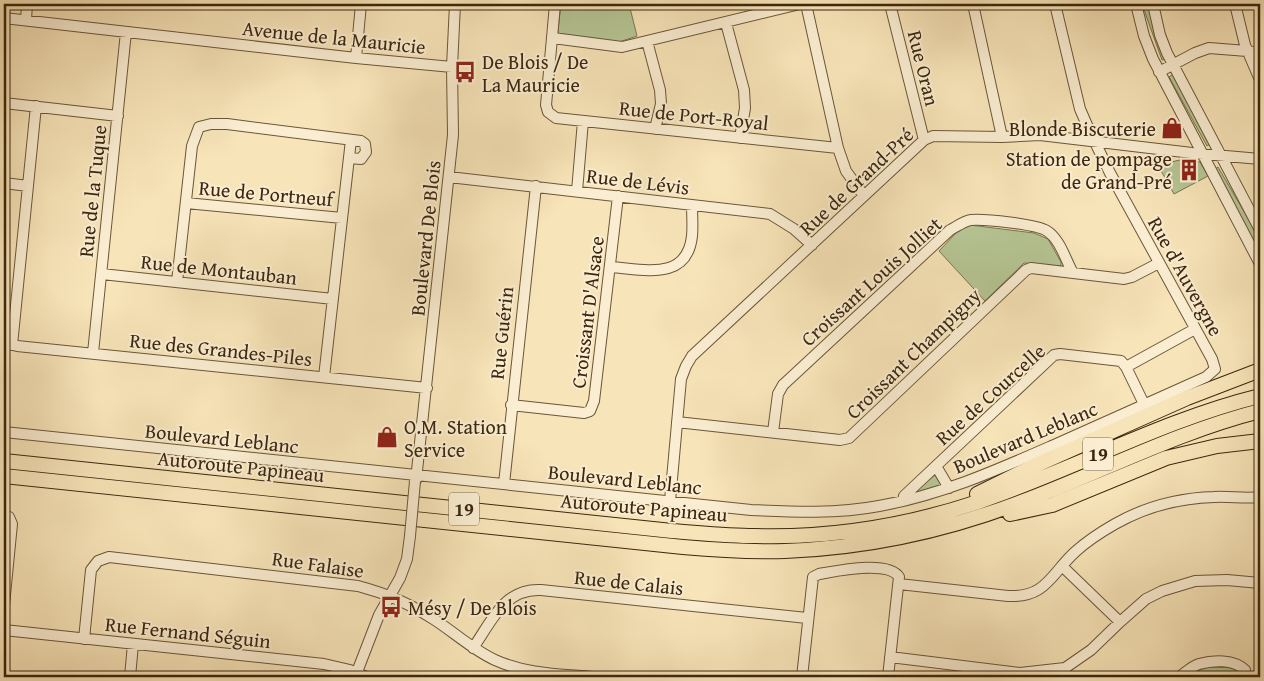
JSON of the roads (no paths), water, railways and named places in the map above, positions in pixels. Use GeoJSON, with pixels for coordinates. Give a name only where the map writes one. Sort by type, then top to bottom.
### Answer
{"type":"FeatureCollection","features":[{"type":"Feature","properties":{"kind":"highway"},"geometry":{"type":"LineString","coordinates":[[936,514],[1034,466],[1215,386],[1260,370]]}},
{"type":"Feature","properties":{"kind":"highway","name":"Autoroute Papineau"},"geometry":{"type":"LineString","coordinates":[[4,461],[663,530],[722,535],[829,534],[886,526],[936,514],[1005,492],[1180,420],[1260,396]]}},
{"type":"Feature","properties":{"kind":"highway","name":"Autoroute Papineau"},"geometry":{"type":"LineString","coordinates":[[4,477],[649,544],[730,550],[786,551],[838,547],[898,538],[940,528],[1023,501],[1181,436],[1260,411]]}},
{"type":"Feature","properties":{"kind":"highway"},"geometry":{"type":"LineString","coordinates":[[940,528],[1052,505],[1136,469],[1187,452],[1260,440]]}},
{"type":"Feature","properties":{"kind":"street"},"geometry":{"type":"LineString","coordinates":[[26,20],[27,4]]}},
{"type":"Feature","properties":{"kind":"street"},"geometry":{"type":"LineString","coordinates":[[356,58],[361,4]]}},
{"type":"Feature","properties":{"kind":"street","name":"Boulevard De Blois"},"geometry":{"type":"LineString","coordinates":[[362,675],[379,615],[405,566],[410,536],[453,135],[452,68],[455,4]]}},
{"type":"Feature","properties":{"kind":"street"},"geometry":{"type":"LineString","coordinates":[[555,4],[553,38],[622,47],[800,4]]}},
{"type":"Feature","properties":{"kind":"street"},"geometry":{"type":"LineString","coordinates":[[806,4],[838,148],[846,171],[864,196]]}},
{"type":"Feature","properties":{"kind":"street","name":"Rue Oran"},"geometry":{"type":"LineString","coordinates":[[890,4],[924,140]]}},
{"type":"Feature","properties":{"kind":"street"},"geometry":{"type":"LineString","coordinates":[[973,4],[1002,137]]}},
{"type":"Feature","properties":{"kind":"street","name":"Rue d'Auvergne"},"geometry":{"type":"LineString","coordinates":[[1055,4],[1080,109],[1094,141],[1215,368]]}},
{"type":"Feature","properties":{"kind":"street"},"geometry":{"type":"LineString","coordinates":[[1136,4],[1147,45],[1159,72],[1260,264]]}},
{"type":"Feature","properties":{"kind":"street"},"geometry":{"type":"LineString","coordinates":[[1153,4],[1162,39],[1173,64],[1260,230]]}},
{"type":"Feature","properties":{"kind":"street"},"geometry":{"type":"LineString","coordinates":[[1235,4],[1247,51],[1260,80]]}},
{"type":"Feature","properties":{"kind":"street","name":"Avenue de la Mauricie"},"geometry":{"type":"LineString","coordinates":[[4,18],[452,68]]}},
{"type":"Feature","properties":{"kind":"street"},"geometry":{"type":"LineString","coordinates":[[726,23],[744,90],[745,108],[740,138]]}},
{"type":"Feature","properties":{"kind":"street","name":"Rue de la Tuque"},"geometry":{"type":"LineString","coordinates":[[93,353],[126,32]]}},
{"type":"Feature","properties":{"kind":"street","name":"Rue de Port-Royal"},"geometry":{"type":"LineString","coordinates":[[553,38],[546,105],[548,112],[556,118],[838,148]]}},
{"type":"Feature","properties":{"kind":"street"},"geometry":{"type":"LineString","coordinates":[[647,41],[660,90],[661,104],[656,129]]}},
{"type":"Feature","properties":{"kind":"street"},"geometry":{"type":"LineString","coordinates":[[1159,72],[1195,53],[1209,48],[1260,52]]}},
{"type":"Feature","properties":{"kind":"street"},"geometry":{"type":"LineString","coordinates":[[4,103],[118,116]]}},
{"type":"Feature","properties":{"kind":"street"},"geometry":{"type":"LineString","coordinates":[[8,344],[36,106]]}},
{"type":"Feature","properties":{"kind":"street"},"geometry":{"type":"LineString","coordinates":[[577,191],[583,121]]}},
{"type":"Feature","properties":{"kind":"street"},"geometry":{"type":"LineString","coordinates":[[177,282],[192,146],[199,127],[211,124],[227,124],[361,141],[365,144],[366,152],[361,159],[349,158]]}},
{"type":"Feature","properties":{"kind":"street","name":"Rue de Grand-Pré"},"geometry":{"type":"LineString","coordinates":[[670,501],[681,380],[692,356],[924,140],[934,136],[1002,137],[1040,135],[1260,159]]}},
{"type":"Feature","properties":{"kind":"street"},"geometry":{"type":"LineString","coordinates":[[324,377],[351,140]]}},
{"type":"Feature","properties":{"kind":"street","name":"Rue de Lévis"},"geometry":{"type":"LineString","coordinates":[[449,177],[770,214],[794,229],[812,245]]}},
{"type":"Feature","properties":{"kind":"street"},"geometry":{"type":"LineString","coordinates":[[4,183],[28,186]]}},
{"type":"Feature","properties":{"kind":"street","name":"Rue Guérin"},"geometry":{"type":"LineString","coordinates":[[504,484],[536,186]]}},
{"type":"Feature","properties":{"kind":"street","name":"Croissant D'Alsace"},"geometry":{"type":"LineString","coordinates":[[511,405],[590,411],[594,400],[618,196]]}},
{"type":"Feature","properties":{"kind":"street","name":"Rue de Portneuf"},"geometry":{"type":"LineString","coordinates":[[186,203],[342,218]]}},
{"type":"Feature","properties":{"kind":"street"},"geometry":{"type":"LineString","coordinates":[[611,267],[662,270],[671,268],[680,262],[688,251],[692,237],[692,205]]}},
{"type":"Feature","properties":{"kind":"street","name":"Croissant Louis Jolliet"},"geometry":{"type":"LineString","coordinates":[[773,432],[778,394],[783,385],[950,230],[969,220],[990,220],[1048,231],[1054,238],[1073,273]]}},
{"type":"Feature","properties":{"kind":"street","name":"Croissant Champigny"},"geometry":{"type":"LineString","coordinates":[[678,422],[840,440],[849,438],[1026,270],[1031,268],[1124,279],[1132,277],[1159,263]]}},
{"type":"Feature","properties":{"kind":"street","name":"Rue de Montauban"},"geometry":{"type":"LineString","coordinates":[[102,274],[333,299]]}},
{"type":"Feature","properties":{"kind":"street"},"geometry":{"type":"LineString","coordinates":[[1144,404],[1126,366],[1195,329]]}},
{"type":"Feature","properties":{"kind":"street","name":"Rue des Grandes-Piles"},"geometry":{"type":"LineString","coordinates":[[8,344],[427,388]]}},
{"type":"Feature","properties":{"kind":"street","name":"Rue de Courcelle"},"geometry":{"type":"LineString","coordinates":[[903,501],[904,496],[1054,355],[1118,360],[1126,366]]}},
{"type":"Feature","properties":{"kind":"street","name":"Boulevard Leblanc"},"geometry":{"type":"LineString","coordinates":[[4,432],[378,472],[416,478],[504,484],[751,510],[807,512],[854,510],[903,501],[949,488],[992,472],[1206,377],[1215,368]]}},
{"type":"Feature","properties":{"kind":"street","name":"Rue de Courcelle"},"geometry":{"type":"LineString","coordinates":[[936,466],[949,488]]}},
{"type":"Feature","properties":{"kind":"street"},"geometry":{"type":"LineString","coordinates":[[899,584],[1022,596],[1036,592],[1044,587],[1079,549],[1101,532],[1124,519],[1147,510],[1196,498],[1260,497]]}},
{"type":"Feature","properties":{"kind":"street"},"geometry":{"type":"LineString","coordinates":[[4,515],[9,518],[12,524],[4,605]]}},
{"type":"Feature","properties":{"kind":"street","name":"Rue Falaise"},"geometry":{"type":"LineString","coordinates":[[84,638],[91,570],[98,561],[105,558],[344,583],[363,587],[390,596],[430,616],[473,648],[497,661],[518,668],[593,677]]}},
{"type":"Feature","properties":{"kind":"street"},"geometry":{"type":"LineString","coordinates":[[1062,566],[1120,622]]}},
{"type":"Feature","properties":{"kind":"street"},"geometry":{"type":"LineString","coordinates":[[802,677],[811,581],[817,574],[862,568],[876,568],[895,572],[899,577],[888,677]]}},
{"type":"Feature","properties":{"kind":"street"},"geometry":{"type":"LineString","coordinates":[[890,657],[1020,673],[1067,672],[1146,599],[1162,591],[1195,581],[1227,580],[1260,584]]}},
{"type":"Feature","properties":{"kind":"street","name":"Rue de Calais"},"geometry":{"type":"LineString","coordinates":[[473,648],[507,600],[515,594],[529,590],[807,618]]}},
{"type":"Feature","properties":{"kind":"street","name":"Rue Fernand Séguin"},"geometry":{"type":"LineString","coordinates":[[4,630],[315,663],[334,666],[362,675]]}},
{"type":"Feature","properties":{"kind":"street"},"geometry":{"type":"LineString","coordinates":[[130,677],[133,644]]}},
{"type":"Feature","properties":{"kind":"street"},"geometry":{"type":"LineString","coordinates":[[1179,677],[1197,664],[1223,661],[1241,665],[1245,670],[1246,677]]}},
{"type":"Feature","properties":{"kind":"place","name":"De Blois / De La Mauricie"},"geometry":{"type":"Point","coordinates":[465,72]}},
{"type":"Feature","properties":{"kind":"place","name":"Blonde Biscuterie"},"geometry":{"type":"Point","coordinates":[1172,128]}},
{"type":"Feature","properties":{"kind":"place","name":"Station de pompage de Grand-Pré"},"geometry":{"type":"Point","coordinates":[1189,170]}},
{"type":"Feature","properties":{"kind":"place","name":"O.M. Station Service"},"geometry":{"type":"Point","coordinates":[387,437]}},
{"type":"Feature","properties":{"kind":"place","name":"Mésy / De Blois"},"geometry":{"type":"Point","coordinates":[391,607]}}]}
